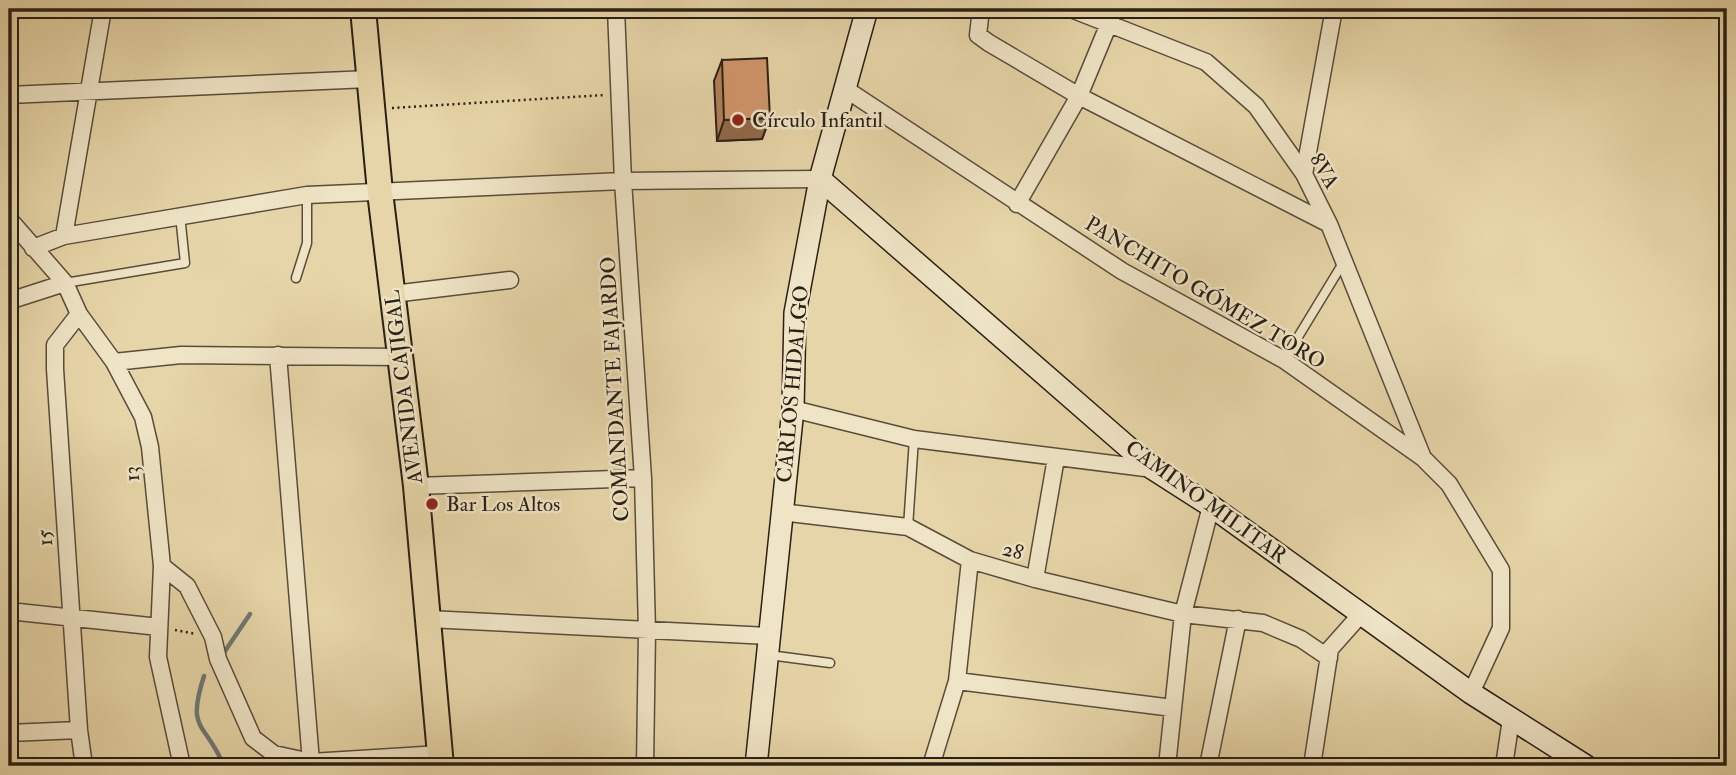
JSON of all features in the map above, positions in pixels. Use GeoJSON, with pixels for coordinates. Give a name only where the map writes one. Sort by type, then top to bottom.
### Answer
{"type":"FeatureCollection","features":[{"type":"Feature","properties":{"kind":"main road","name":"AVENIDA CAJIGAL"},"geometry":{"type":"LineString","coordinates":[[363,9],[380,192],[416,486],[440,760]]}},
{"type":"Feature","properties":{"kind":"main road","name":"CARLOS HIDALGO"},"geometry":{"type":"LineString","coordinates":[[756,766],[793,409],[795,313],[820,179],[847,90],[867,9]]}},
{"type":"Feature","properties":{"kind":"main road","name":"CAMINO MILITAR"},"geometry":{"type":"LineString","coordinates":[[820,179],[1153,470],[1211,506],[1471,693],[1586,766]]}},
{"type":"Feature","properties":{"kind":"street"},"geometry":{"type":"LineString","coordinates":[[64,236],[103,9]]}},
{"type":"Feature","properties":{"kind":"street","name":"COMANDANTE FAJARDO"},"geometry":{"type":"LineString","coordinates":[[616,9],[623,181],[643,478],[647,631],[645,766]]}},
{"type":"Feature","properties":{"kind":"street"},"geometry":{"type":"LineString","coordinates":[[981,9],[978,35],[1079,96],[1329,224]]}},
{"type":"Feature","properties":{"kind":"street","name":"8VA"},"geometry":{"type":"LineString","coordinates":[[1071,9],[1112,16],[1206,62],[1255,106],[1304,174],[1329,224],[1423,458]]}},
{"type":"Feature","properties":{"kind":"street"},"geometry":{"type":"LineString","coordinates":[[1304,174],[1334,9]]}},
{"type":"Feature","properties":{"kind":"street"},"geometry":{"type":"LineString","coordinates":[[1017,204],[1079,96],[1112,16]]}},
{"type":"Feature","properties":{"kind":"street"},"geometry":{"type":"LineString","coordinates":[[9,95],[369,79]]}},
{"type":"Feature","properties":{"kind":"street","name":"PANCHITO GÓMEZ TORO"},"geometry":{"type":"LineString","coordinates":[[847,90],[1122,271],[1284,360],[1423,458],[1449,484],[1501,570],[1501,628],[1471,693]]}},
{"type":"Feature","properties":{"kind":"street"},"geometry":{"type":"LineString","coordinates":[[33,248],[64,236],[307,195],[623,181],[820,179]]}},
{"type":"Feature","properties":{"kind":"street","name":"13"},"geometry":{"type":"LineString","coordinates":[[9,219],[65,283],[79,314],[114,362],[138,406],[150,447],[162,566],[159,627],[161,678],[182,766]]}},
{"type":"Feature","properties":{"kind":"street"},"geometry":{"type":"LineString","coordinates":[[393,294],[510,280]]}},
{"type":"Feature","properties":{"kind":"street"},"geometry":{"type":"LineString","coordinates":[[9,301],[65,283]]}},
{"type":"Feature","properties":{"kind":"street","name":"15"},"geometry":{"type":"LineString","coordinates":[[79,314],[55,345],[58,428],[79,730],[84,766]]}},
{"type":"Feature","properties":{"kind":"street"},"geometry":{"type":"LineString","coordinates":[[114,362],[181,355],[400,357]]}},
{"type":"Feature","properties":{"kind":"street"},"geometry":{"type":"LineString","coordinates":[[278,355],[311,762]]}},
{"type":"Feature","properties":{"kind":"street"},"geometry":{"type":"LineString","coordinates":[[793,409],[914,439],[1153,470]]}},
{"type":"Feature","properties":{"kind":"street"},"geometry":{"type":"LineString","coordinates":[[1035,579],[1056,458]]}},
{"type":"Feature","properties":{"kind":"street"},"geometry":{"type":"LineString","coordinates":[[416,486],[643,478]]}},
{"type":"Feature","properties":{"kind":"street"},"geometry":{"type":"LineString","coordinates":[[1167,766],[1183,614],[1211,506]]}},
{"type":"Feature","properties":{"kind":"street","name":"28"},"geometry":{"type":"LineString","coordinates":[[781,512],[908,527],[970,561],[1183,614],[1263,623],[1301,639],[1329,658]]}},
{"type":"Feature","properties":{"kind":"street"},"geometry":{"type":"LineString","coordinates":[[931,766],[957,681],[970,561]]}},
{"type":"Feature","properties":{"kind":"street"},"geometry":{"type":"LineString","coordinates":[[162,566],[187,586],[213,637],[218,659],[253,738],[274,754],[311,762],[440,760]]}},
{"type":"Feature","properties":{"kind":"street"},"geometry":{"type":"LineString","coordinates":[[9,611],[73,620],[159,627]]}},
{"type":"Feature","properties":{"kind":"street"},"geometry":{"type":"LineString","coordinates":[[1312,766],[1330,649],[1362,613]]}},
{"type":"Feature","properties":{"kind":"street"},"geometry":{"type":"LineString","coordinates":[[428,619],[647,631],[767,645]]}},
{"type":"Feature","properties":{"kind":"street"},"geometry":{"type":"LineString","coordinates":[[1208,766],[1238,619]]}},
{"type":"Feature","properties":{"kind":"street"},"geometry":{"type":"LineString","coordinates":[[957,681],[1173,708]]}},
{"type":"Feature","properties":{"kind":"street"},"geometry":{"type":"LineString","coordinates":[[1504,766],[1511,719]]}},
{"type":"Feature","properties":{"kind":"street"},"geometry":{"type":"LineString","coordinates":[[9,733],[79,730]]}},
{"type":"Feature","properties":{"kind":"lane"},"geometry":{"type":"LineString","coordinates":[[296,278],[307,243],[307,195]]}},
{"type":"Feature","properties":{"kind":"lane"},"geometry":{"type":"LineString","coordinates":[[65,283],[185,263],[180,215]]}},
{"type":"Feature","properties":{"kind":"lane"},"geometry":{"type":"LineString","coordinates":[[1284,360],[1343,263]]}},
{"type":"Feature","properties":{"kind":"lane"},"geometry":{"type":"LineString","coordinates":[[908,527],[914,439]]}},
{"type":"Feature","properties":{"kind":"lane"},"geometry":{"type":"LineString","coordinates":[[767,645],[830,663]]}},
{"type":"Feature","properties":{"kind":"path"},"geometry":{"type":"LineString","coordinates":[[371,109],[621,94]]}},
{"type":"Feature","properties":{"kind":"path"},"geometry":{"type":"LineString","coordinates":[[159,627],[213,637]]}},
{"type":"Feature","properties":{"kind":"building"},"geometry":{"type":"Polygon","coordinates":[[[767,58],[770,118],[724,120],[722,60],[767,58]]]}},
{"type":"Feature","properties":{"kind":"waterway"},"geometry":{"type":"LineString","coordinates":[[221,657],[250,614]]}},
{"type":"Feature","properties":{"kind":"waterway"},"geometry":{"type":"LineString","coordinates":[[204,676],[197,717],[224,766]]}},
{"type":"Feature","properties":{"kind":"place","name":"Círculo Infantil"},"geometry":{"type":"Point","coordinates":[738,120]}},
{"type":"Feature","properties":{"kind":"place","name":"Bar Los Altos"},"geometry":{"type":"Point","coordinates":[432,504]}}]}
